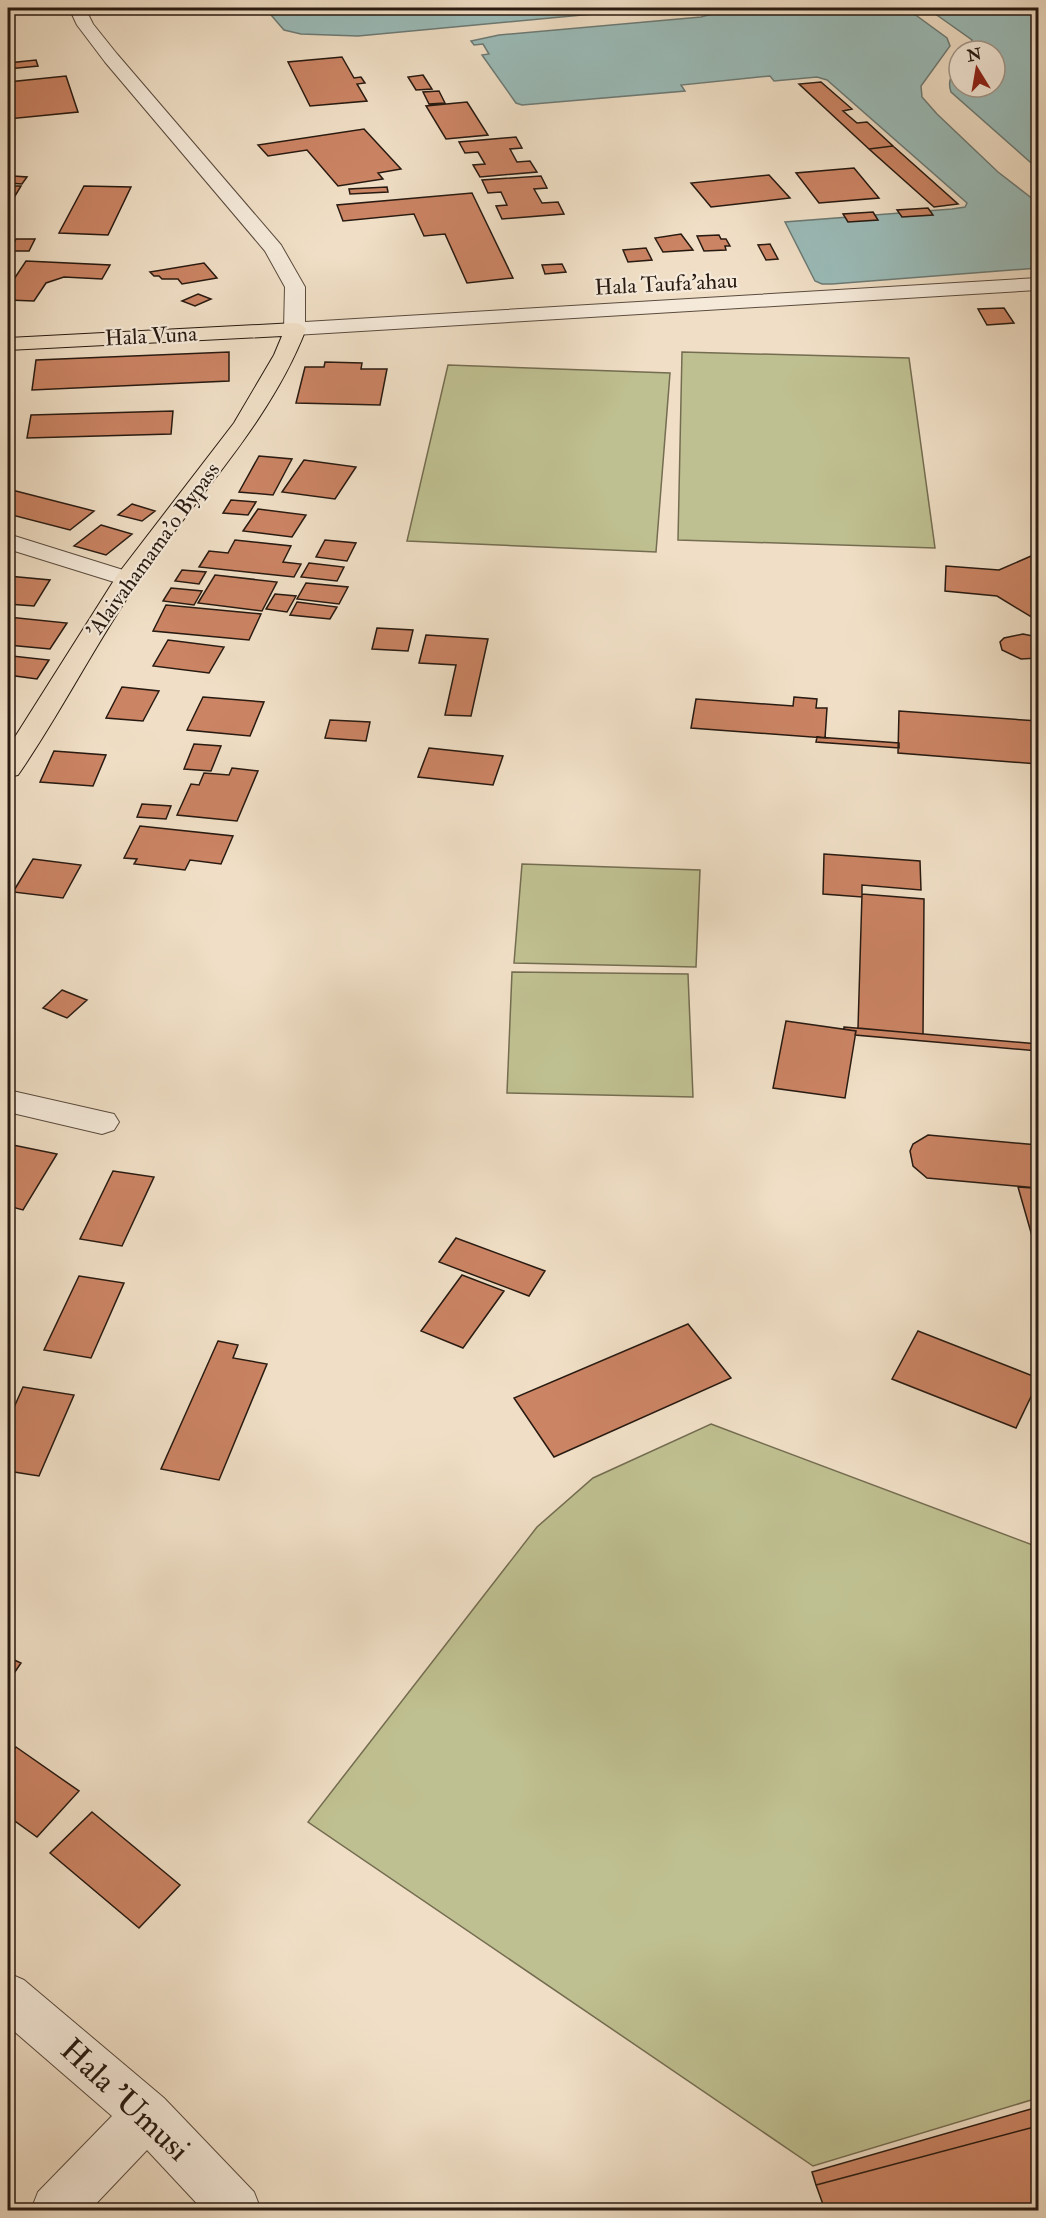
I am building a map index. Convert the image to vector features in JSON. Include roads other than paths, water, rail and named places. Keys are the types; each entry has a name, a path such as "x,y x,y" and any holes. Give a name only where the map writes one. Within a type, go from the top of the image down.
{"main road":[{"name":"Hala Vuna","path":"8,344 296,329"},
{"name":"'Alaivahamama'o Bypass","path":"8,769 127,579 244,425 285,355 296,329"}],"street":[{"path":"77,8 85,25 111,58 274,249 295,287 296,329"},
{"name":"Hala Taufa'ahau","path":"296,329 1038,284"},
{"path":"8,541 127,579"},
{"path":"8,1101 102,1122"},
{"name":"Hala 'Umusi","path":"8,1996 147,2115 236,2211"},
{"path":"56,2211 147,2115"}],"water":[{"path":"265,8 657,8 358,36 301,34 284,30"},
{"path":"717,8 906,8 947,38 947,50 921,86 922,97 998,172 1038,203 1038,268 832,284 815,281 785,222 952,209 965,207 967,203 827,80 817,77 774,81 770,76 681,85 685,91 522,105 516,103 482,55 489,54 483,44 474,45 471,41 499,35 701,17 712,14"},
{"path":"927,8 1038,8 1038,169 959,99 1007,99 1007,39 971,39"}]}
